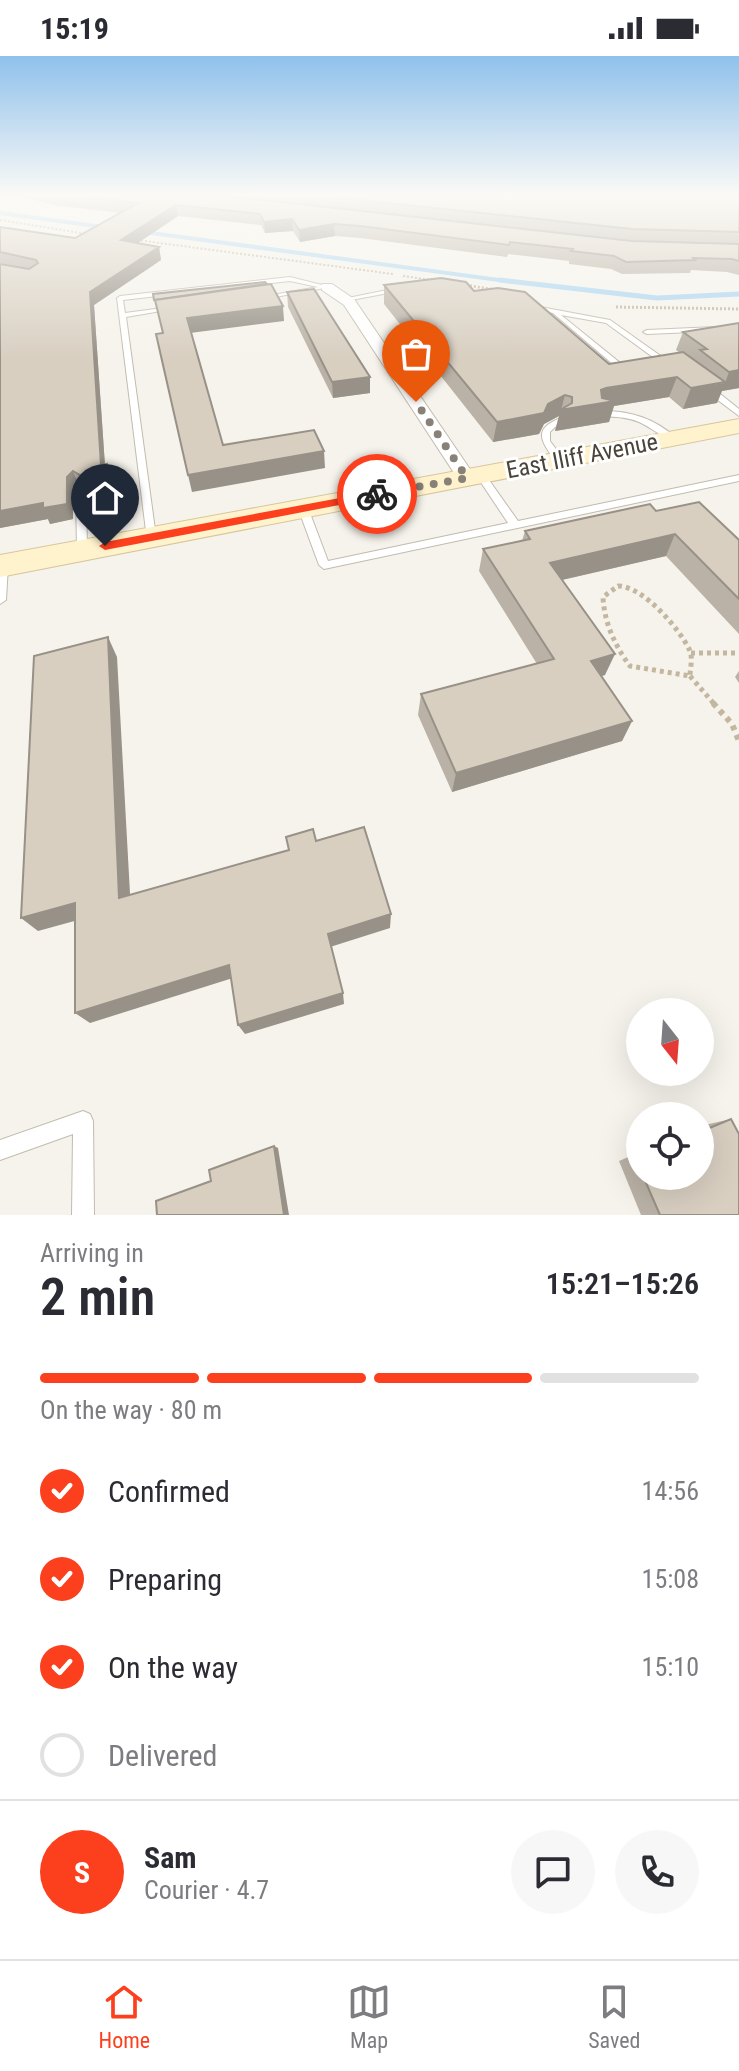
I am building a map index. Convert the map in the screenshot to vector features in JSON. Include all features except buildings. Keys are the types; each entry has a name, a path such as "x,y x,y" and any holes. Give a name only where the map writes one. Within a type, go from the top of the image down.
{"street":[{"path":"327,287 346,299 474,476"},
{"name":"East Iliff Avenue","path":"2,565 739,426"}],"lane":[{"path":"151,537 120,298 290,279 327,287"},
{"path":"255,298 327,287"},
{"path":"346,299 409,289"},
{"path":"521,305 608,321 663,364"},
{"path":"122,315 181,307"},
{"path":"553,312 622,371 636,369"},
{"path":"647,332 739,328"},
{"path":"650,366 677,365"},
{"path":"700,383 739,413"},
{"path":"601,414 624,414 641,419 672,438"},
{"path":"559,460 546,441 546,432 561,421"},
{"path":"474,476 515,525"},
{"path":"303,508 324,565 739,478"},
{"path":"81,492 82,550"},
{"path":"0,600 2,565"},
{"path":"0,1150 83,1121 83,1215"}],"path":[{"path":"205,250 438,281"},
{"path":"453,283 497,290"},
{"path":"610,306 739,309"},
{"path":"690,676 691,653 658,608 631,588 619,586 603,597 608,620 630,666 690,676 732,724 739,741"},
{"path":"691,653 739,653"}],"waterway":[{"path":"278,250 514,282"},
{"path":"500,280 657,298 739,294"}],"way so far":[{"path":"377,494 467,478 416,402"}],"route":[{"path":"105,546 377,494"}]}
